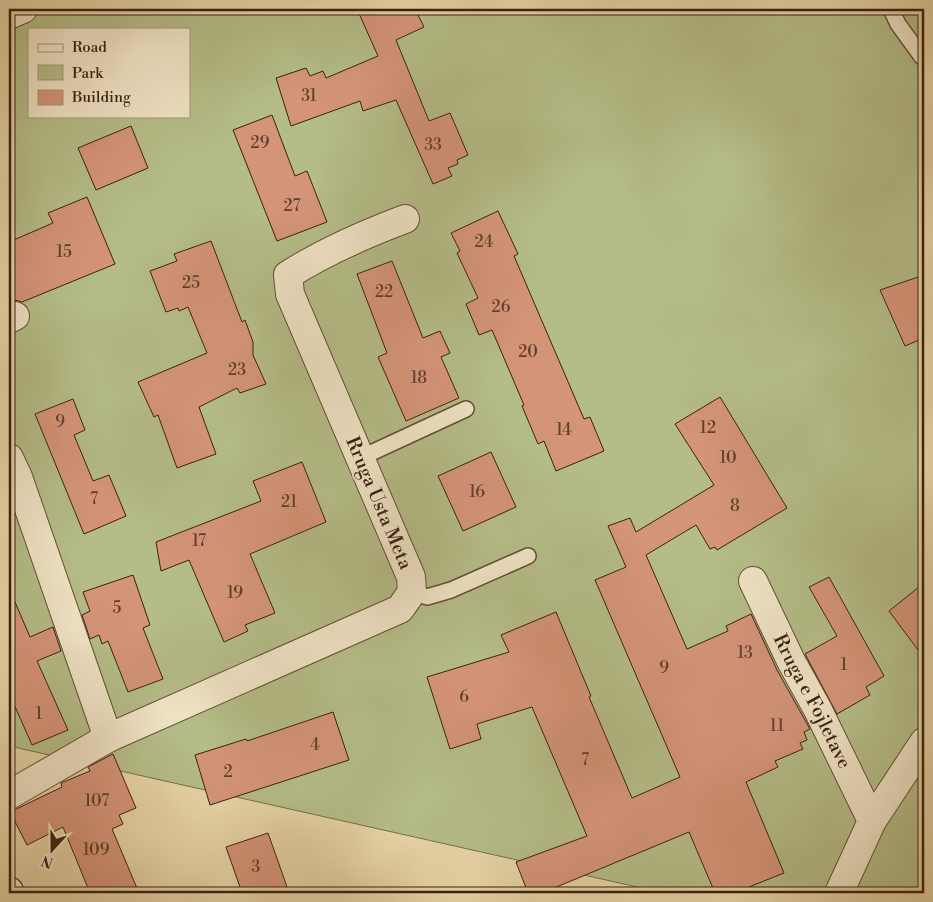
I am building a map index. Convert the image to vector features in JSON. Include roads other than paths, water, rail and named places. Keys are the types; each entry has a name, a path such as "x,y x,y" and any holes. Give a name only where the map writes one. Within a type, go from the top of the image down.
{"street":[{"path":"9,14 23,9"},
{"name":"Rruga Usta Meta","path":"9,795 108,738 400,609 412,592 411,578 290,294 288,275 302,266 376,230 405,219"},
{"path":"9,458 18,477 108,738"},
{"name":"Rruga e Fojletave","path":"753,581 791,662 818,710 872,821"},
{"path":"839,893 872,821 924,742"}],"lane":[{"path":"892,9 898,24 924,58"},
{"path":"360,458 466,409"},
{"path":"412,592 427,596 451,590 528,556"}]}
